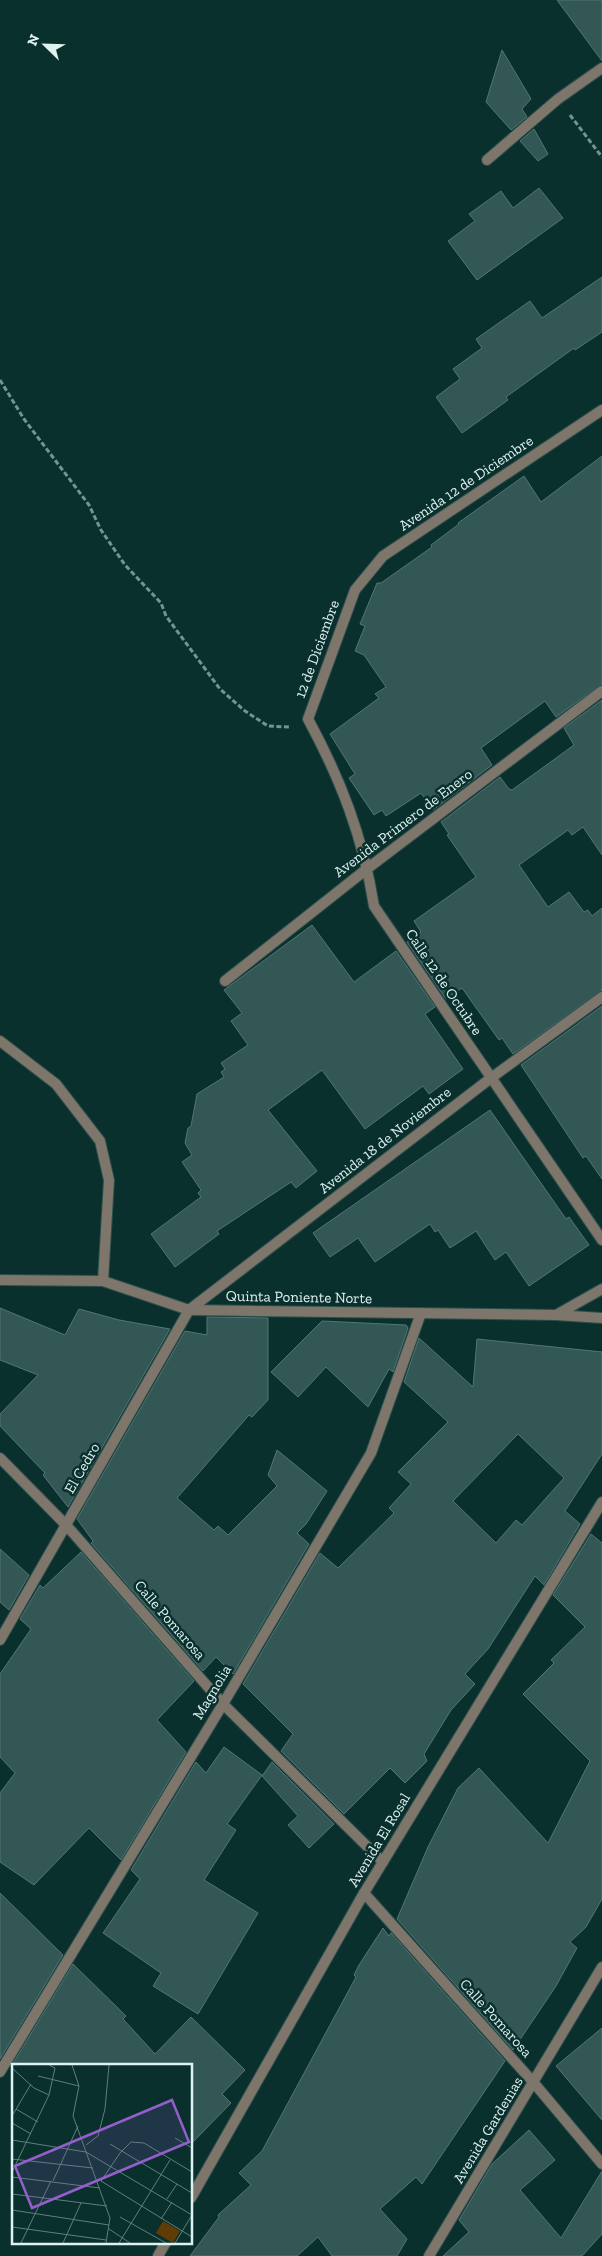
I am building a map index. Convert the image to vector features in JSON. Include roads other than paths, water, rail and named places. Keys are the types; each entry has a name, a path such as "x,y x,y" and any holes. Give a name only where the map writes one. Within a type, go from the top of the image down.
{"street":[{"path":"487,160 558,99 602,68"},
{"name":"Avenida 12 de Diciembre","path":"355,590 383,556 602,410"},
{"name":"12 de Diciembre","path":"308,719 355,590"},
{"name":"Avenida Primero de Enero","path":"225,981 368,868 602,691"},
{"name":"Calle 12 de Octubre","path":"308,719 330,760 361,841 368,868 374,906 602,1240"},
{"name":"Avenida 18 de Noviembre","path":"189,1310 490,1078 602,997"},
{"path":"0,1041 56,1084 100,1141 109,1180 103,1281"},
{"name":"Quinta Poniente Norte","path":"0,1280 103,1281 189,1310 556,1315 602,1318"},
{"path":"556,1315 602,1289"},
{"name":"El Cedro","path":"0,1640 189,1310"},
{"name":"Magnolia","path":"0,2072 223,1704 370,1453 421,1313"},
{"name":"Calle Pomarosa","path":"0,1458 67,1526 223,1704 383,1862"},
{"name":"Avenida El Rosal","path":"192,2196 364,1893 602,1502"},
{"name":"Calle Pomarosa","path":"364,1893 534,2083 602,2164"},
{"name":"Avenida Gardenias","path":"429,2256 602,1968"},
{"path":"158,2256 165,2244"}]}
